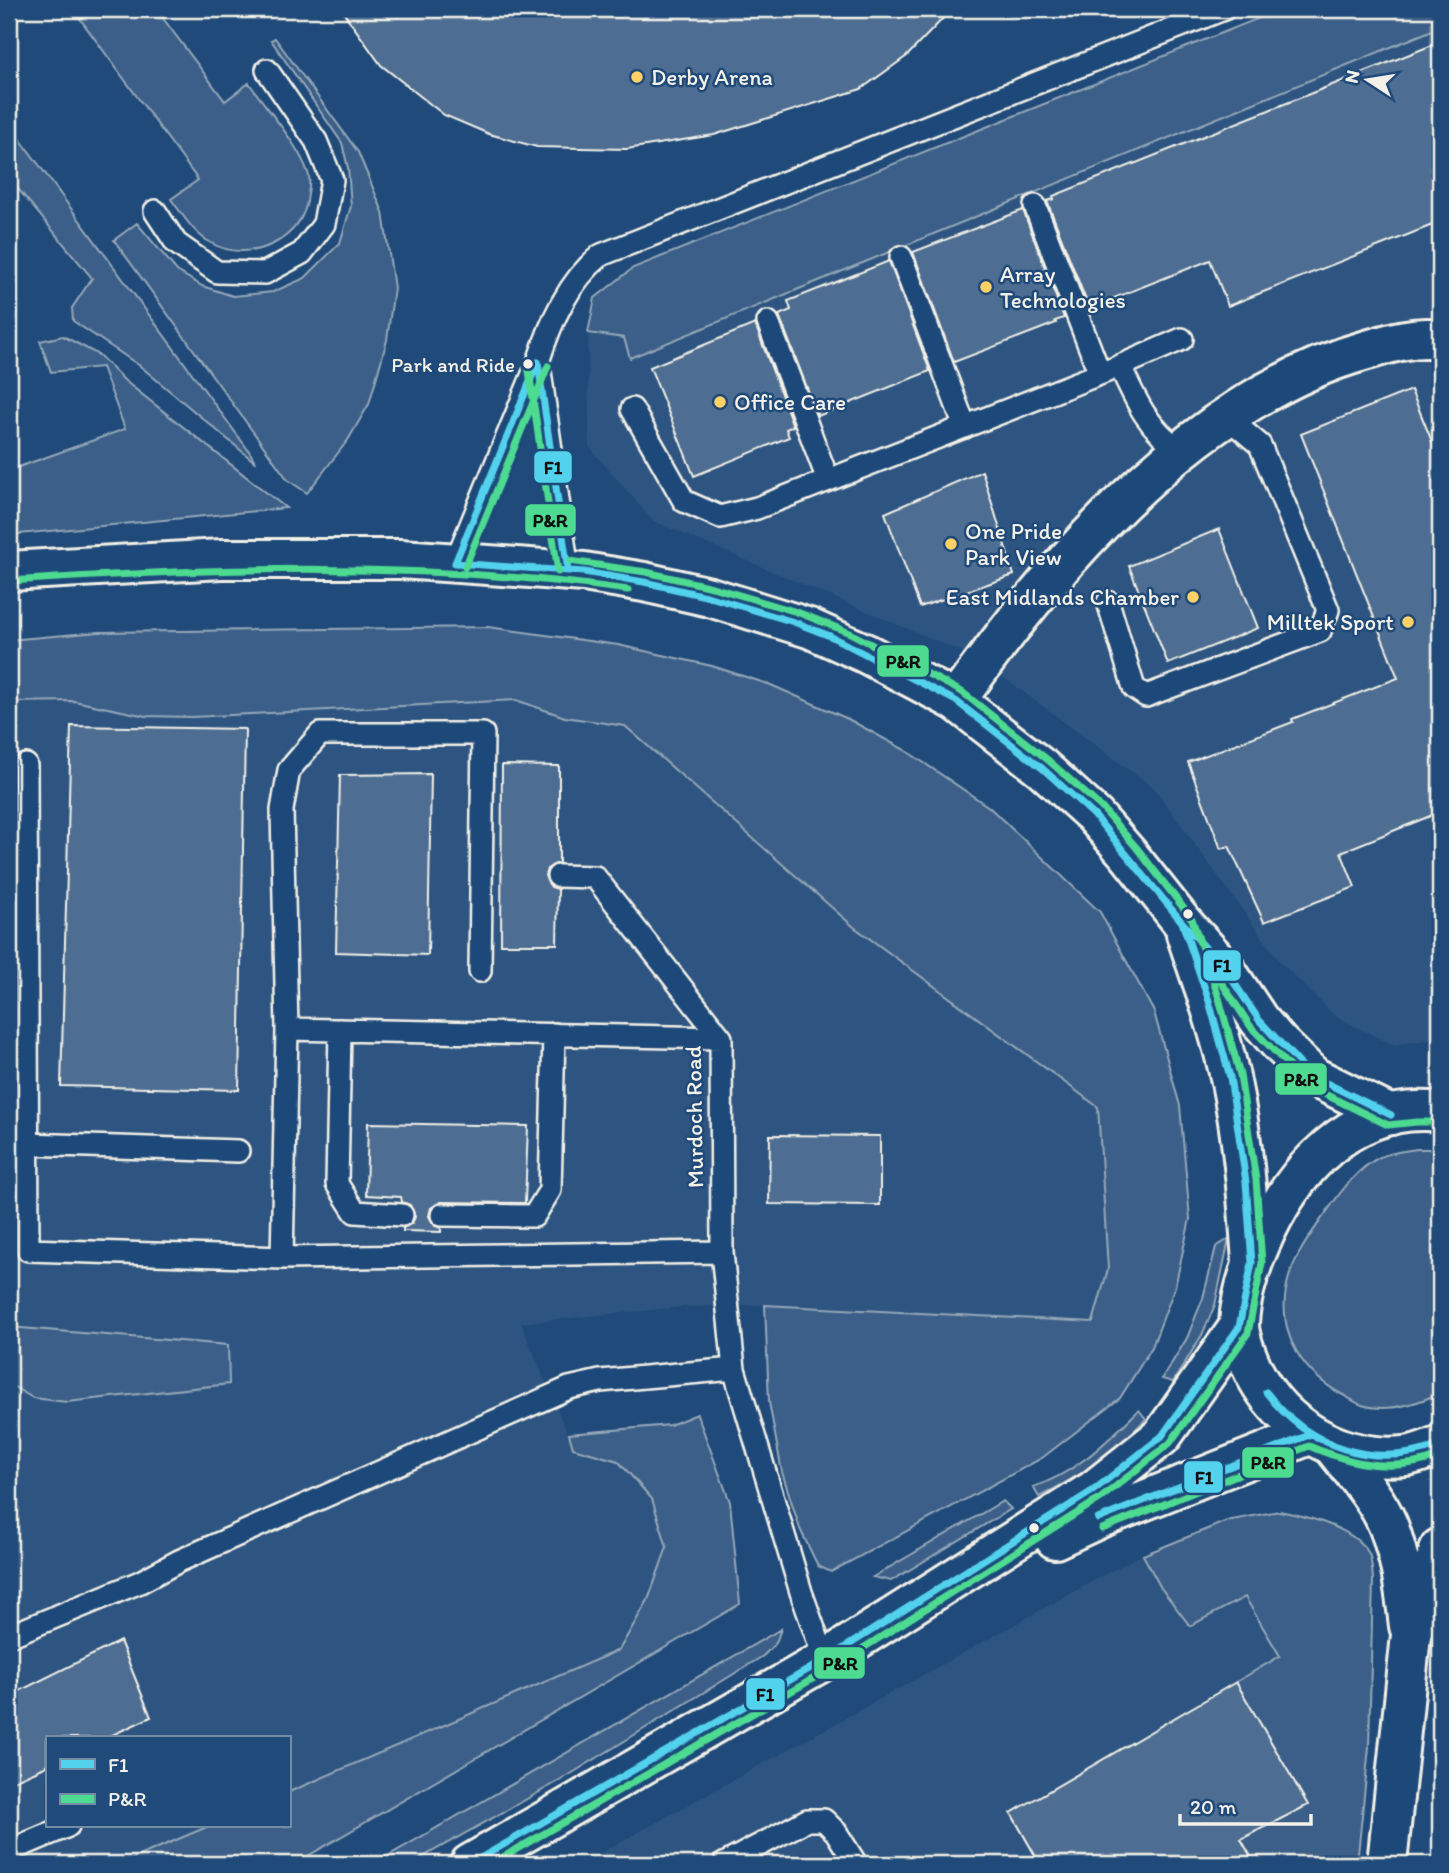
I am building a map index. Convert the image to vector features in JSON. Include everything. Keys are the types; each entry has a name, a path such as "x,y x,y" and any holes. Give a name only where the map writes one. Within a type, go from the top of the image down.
{"street":[{"path":"956,701 995,646 1053,577 1119,507 1181,451 1270,390 1342,357 1397,342 1432,337 1440,339"},
{"path":"9,570 222,559 400,559 568,571 644,582 794,622 846,643 956,701 1042,768 1094,815 1128,854 1181,922 1225,968 1259,1020 1299,1063 1314,1076 1391,1115"},
{"path":"1181,922 1209,1001 1230,1077 1246,1182 1252,1263"},
{"path":"1387,1864 1410,1636 1402,1571 1388,1524 1373,1498 1321,1440 1273,1402 1246,1354 1239,1327 1252,1263 1266,1230 1284,1196 1324,1149 1361,1125 1391,1115 1439,1111"},
{"path":"470,1864 825,1660 1094,1490 1162,1436 1239,1327"},
{"path":"895,1615 1100,1518 1321,1440 1375,1456 1406,1456 1440,1446"},
{"path":"1410,1636 1440,1548"}],"lane":[{"path":"455,563 538,362 548,328 584,269 601,254 1224,9"},
{"path":"155,211 176,243 217,272 265,273 302,253 324,224 332,180 316,141 267,70"},
{"path":"1035,206 1100,374"},
{"path":"901,257 965,427"},
{"path":"768,322 828,480"},
{"path":"632,409 684,501 720,517 757,509 1182,339"},
{"path":"538,362 568,571"},
{"path":"1120,366 1141,410 1163,438 1181,451"},
{"path":"1108,602 1134,688 1146,696 1320,631 1328,610 1260,444 1228,418"},
{"path":"282,1258 287,1029 282,810 289,769 320,734 483,734 483,776 491,876 480,971"},
{"path":"26,765 28,1250 282,1258 722,1252"},
{"name":"Murdoch Road","path":"558,876 596,877 721,1038 722,1252 734,1369 801,1592 825,1660"},
{"path":"287,1029 721,1038"},
{"path":"340,1030 337,1184 355,1212 402,1215"},
{"path":"442,1215 534,1216 550,1190 554,1034"},
{"path":"27,1144 238,1151"},
{"path":"9,1636 140,1582 179,1561 569,1388 600,1381 734,1369"},
{"path":"724,1864 807,1821 824,1820 836,1832 856,1864"},
{"path":"9,1851 63,1828"}],"shaded area":[{"path":"73,9 156,9 225,101 249,83 290,139 309,175 305,210 286,236 273,244 242,251 211,243 194,229 171,199 198,180"},
{"path":"1282,9 1440,9 1440,27 630,358 624,338 588,333 595,298 633,268"},
{"path":"1440,9 1440,1038 1393,1045 1335,1016 1281,963 1154,788 977,658 653,521 589,447 588,333 595,298"},
{"path":"275,38 358,152 383,212 394,288 387,340 369,404 348,440 307,493 288,480 114,240 137,223 177,271 202,286 233,296 273,292 305,278 340,243 351,206 348,168 342,143 271,40"},
{"path":"9,124 256,463 140,366 73,321 72,308 92,278 9,178"},
{"path":"63,336 99,355 125,381 286,508 9,535 9,461 13,469 125,429 102,367 51,372 40,341"},
{"path":"488,627 618,645 712,666 771,685 848,719 905,750 989,807 1100,912 1154,1012 1180,1106 1190,1219 1175,1287 1152,1347 1120,1398 1042,1458 831,1572 818,1566 800,1529 782,1472 769,1402 765,1305 1093,1322 1108,1269 1098,1107 854,927 625,726 565,717 516,700 192,717 146,716 74,701 9,702 9,640 99,632"},
{"path":"516,700 565,717 624,726 854,927 1098,1107 1108,1269 1093,1322 765,1305 681,1307 521,1323 573,1447 618,1461 652,1499 667,1548 648,1600 619,1650 290,1792 290,1736 46,1736 46,1828 204,1828 120,1864 9,1864 9,702 74,701 146,716 192,717"},
{"path":"1417,1149 1440,1149 1440,1393 1402,1406 1372,1407 1357,1403 1329,1386 1306,1365 1290,1338 1286,1323 1286,1290 1301,1250 1349,1182 1363,1168 1380,1157"},
{"path":"1229,1239 1215,1305 1202,1335 1173,1382 1162,1379 1187,1338 1203,1298 1216,1247"},
{"path":"9,1327 228,1345 229,1384 67,1402 33,1398 9,1384"},
{"path":"1139,1410 1146,1419 1114,1450 1086,1471 1039,1497 1033,1487 1077,1465"},
{"path":"697,1414 730,1502 740,1604 294,1864 120,1864 204,1828 290,1828 290,1792 619,1650 648,1600 667,1547 652,1499 618,1461 573,1448 569,1434 670,1425"},
{"path":"1003,1501 1011,1509 891,1581 873,1577"},
{"path":"1279,1511 1340,1529 1361,1543 1370,1558 1373,1579 1369,1747 1357,1864 1245,1864 1252,1861 1241,1839 1307,1805 1236,1682 1280,1656 1245,1597 1190,1626 1161,1588 1143,1555 1227,1521"},
{"path":"1185,1536 1263,1553 1345,1864 581,1864 1135,1558"},
{"path":"781,1629 776,1643 763,1656 561,1780 410,1864 374,1864"}],"building":[{"name":"Derby Arena","path":"341,9 952,9 907,56 861,89 714,135 627,149 537,147 489,134 444,115 381,65"},
{"path":"1440,42 1440,222 1228,306 1210,260 1089,308 1047,201 1054,199 1053,196"},
{"name":"Array Technologies","path":"1023,210 1064,318 954,362 913,252"},
{"path":"889,261 930,371 818,416 779,315 791,310 788,301"},
{"name":"Office Care","path":"755,324 793,426 786,429 789,437 694,476 650,367"},
{"path":"1411,390 1440,461 1440,812 1341,852 1355,887 1264,922 1229,846 1221,849 1188,762 1398,678 1301,434"},
{"name":"One Pride Park View","path":"982,471 1014,575 920,607 885,513"},
{"name":"East Midlands Chamber","path":"1219,529 1258,628 1168,664 1129,566"},
{"path":"71,726 245,729 239,1090 61,1086"},
{"path":"502,765 559,766 559,863 547,869 545,876 551,887 558,889 557,944 501,944"},
{"path":"431,774 428,955 336,952 340,775"},
{"path":"368,1123 528,1126 525,1203 441,1202 431,1208 429,1216 435,1226 441,1228 441,1232 403,1231 415,1217 410,1205 402,1202 401,1197 366,1195"},
{"path":"770,1135 880,1136 880,1205 769,1204"},
{"path":"120,1641 151,1717 110,1736 46,1736 46,1766 9,1783 9,1696"},
{"path":"1236,1682 1308,1805 1241,1839 1255,1864 1040,1864 1011,1813"}],"transit line":[{"name":"F1","path":"455,563 538,362"},
{"name":"F1","path":"538,363 568,571"},
{"name":"P&R","path":"528,364 558,572"},
{"name":"P&R","path":"465,567 548,366"},
{"name":"P&R","path":"491,1864 830,1669 1101,1498 1170,1443 1248,1333 1262,1263 1256,1180 1240,1075 1219,998 1192,919 1101,807 1048,760 962,692 850,633 797,612 712,587 646,572 570,561"},
{"name":"F1","path":"455,563 584,572 710,597 794,622 830,636 956,701 1042,768 1094,815 1182,922 1225,969 1259,1020 1299,1063 1314,1077 1391,1115"},
{"name":"P&R","path":"10,581 165,572 320,569 474,574 628,590"},
{"name":"F1","path":"470,1864 825,1660 1094,1490 1162,1436 1239,1327 1252,1263 1246,1182 1230,1077 1209,1001 1182,922"},
{"name":"P&R","path":"1205,963 1217,976 1251,1027 1308,1086 1388,1125 1440,1122"},
{"name":"F1","path":"1266,1392 1302,1427 1322,1440 1344,1449 1391,1455 1440,1445"},
{"name":"F1","path":"1098,1519 1309,1435"},
{"name":"P&R","path":"1102,1529 1309,1446 1342,1458 1374,1464 1406,1464 1440,1456"}],"place":[{"name":"Derby Arena","path":"637,77"},
{"name":"Array Technologies","path":"986,287"},
{"name":"Park and Ride","path":"528,364"},
{"name":"Office Care","path":"720,402"},
{"name":"One Pride Park View","path":"951,544"},
{"name":"East Midlands Chamber","path":"1193,597"},
{"name":"Milltek Sport","path":"1408,622"}]}
